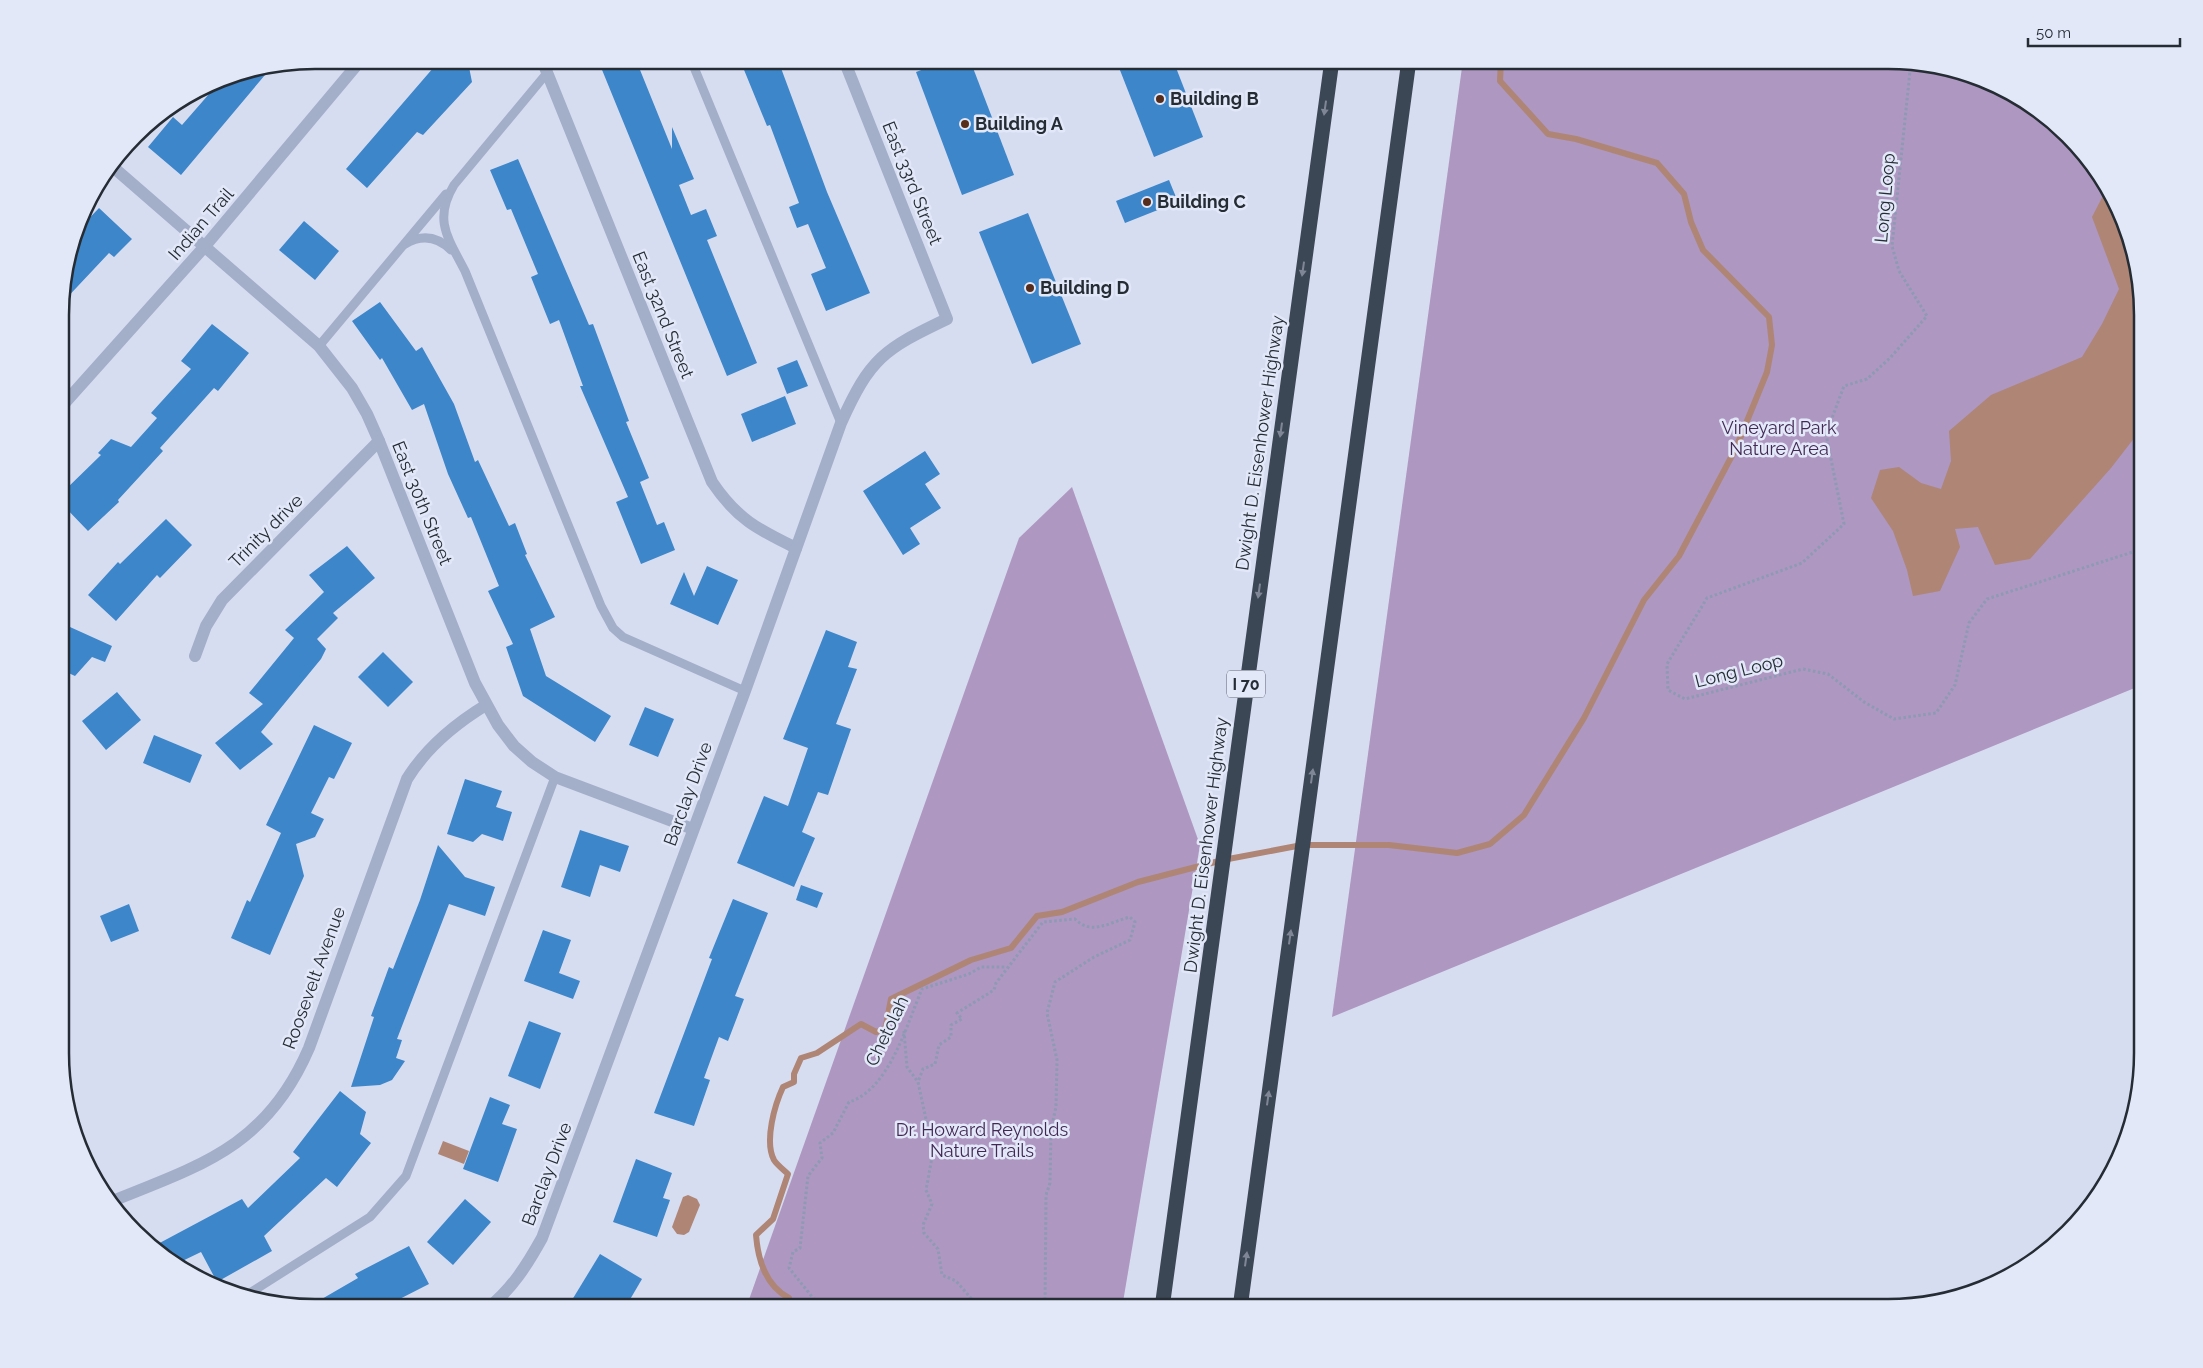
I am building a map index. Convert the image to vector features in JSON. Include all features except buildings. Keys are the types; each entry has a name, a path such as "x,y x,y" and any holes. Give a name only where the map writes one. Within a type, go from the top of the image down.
{"highway":[{"name":"Dwight D. Eisenhower Highway","path":"1163,1299 1331,69"},
{"path":"1241,1299 1408,69"}],"street":[{"name":"Indian Trail","path":"69,398 206,245 354,69"},
{"name":"East 32nd Street","path":"545,69 712,482 725,502 741,518 796,548"},
{"name":"East 33rd Street","path":"848,69 947,319"},
{"name":"East 30th Street","path":"117,169 206,245 319,346 352,388 367,414 379,441 486,705 514,746 532,762 555,777 693,830"},
{"name":"Barclay Drive","path":"499,1299 524,1269 542,1238 841,423 856,389 878,359 911,336 947,319"},
{"name":"Trinity drive","path":"195,656 206,626 222,600 379,441"},
{"name":"Roosevelt Avenue","path":"117,1199 216,1157 248,1134 277,1105 300,1069 309,1048 406,779 428,750 463,719 486,705"}],"lane":[{"path":"695,69 841,423"},
{"path":"319,346 547,73"},
{"path":"454,184 445,199 443,223 446,234 465,271 601,606 612,628 623,637 641,646 744,691"},
{"path":"402,246 421,237 434,238 451,249 465,271"},
{"path":"252,1291 370,1217 406,1176 555,777"}],"path":[{"name":"Long Loop","path":"1910,70 1892,246 1899,271 1927,316 1890,358 1867,379 1844,386 1826,434 1844,524 1802,563 1707,598 1666,664 1668,690 1685,699 1802,669 1828,674 1864,702 1894,719 1936,713 1955,685 1969,623 1987,599 2134,552"},
{"path":"918,1082 923,1069 935,1064 939,1045 951,1037 951,1026 962,1019 957,1013 994,990 996,983 1007,967 1018,957 1030,936 1043,922 1075,919 1082,926 1092,929 1130,917 1135,922 1130,940 1094,957 1055,982 1047,1013 1057,1060 1056,1107 1051,1129 1050,1183 1046,1203 1045,1299"},
{"name":"Chetolah","path":"814,1299 789,1268 793,1252 800,1248 808,1176 822,1158 820,1143 833,1133 849,1102 863,1098 886,1070 922,989 969,974 981,967 1007,967"},
{"path":"904,1030 907,1067 918,1082 932,1152 926,1190 932,1204 923,1225 924,1233 938,1249 942,1275 956,1281 972,1299"}],"green space":[{"name":"Vineyard Park Nature Area","path":"1462,69 1904,69 1936,73 1982,87 2025,110 2038,120 2062,141 2093,178 2116,221 2130,267 2134,299 2134,688 1332,1017"},
{"name":"Dr. Howard Reynolds Nature Trails","path":"1072,487 1200,845 1124,1299 749,1299 1019,538"}],"shaded area":[{"path":"2103,196 2116,221 2130,267 2134,299 2134,438 2111,468 2030,559 1995,565 1978,527 1955,529 1960,547 1940,591 1913,596 1907,570 1893,531 1871,498 1880,470 1899,467 1921,483 1941,489 1951,461 1949,431 1991,395 2082,357 2102,324 2119,289 2092,217"},
{"path":"443,1141 469,1151 464,1164 438,1154"},
{"path":"688,1195 697,1199 700,1205 689,1232 684,1235 677,1234 672,1227 683,1197"}],"waterway":[{"path":"789,1299 774,1287 769,1279 761,1263 756,1235 773,1219 788,1174 774,1160 771,1152 770,1133 780,1094 783,1087 794,1082 794,1074 801,1058 817,1053 861,1024 876,1032 885,1030 891,999 971,960 1011,948 1037,916 1062,912 1138,882 1223,860 1302,845 1389,845 1457,853 1490,844 1524,815 1584,718 1644,600 1679,556 1736,448 1767,372 1772,345 1769,317 1703,250 1691,222 1684,194 1657,163 1576,139 1548,134 1500,81 1501,69"}],"place":[{"name":"Building B","path":"1160,99"},
{"name":"Building A","path":"965,124"},
{"name":"Building C","path":"1147,202"},
{"name":"Building D","path":"1030,288"}]}
